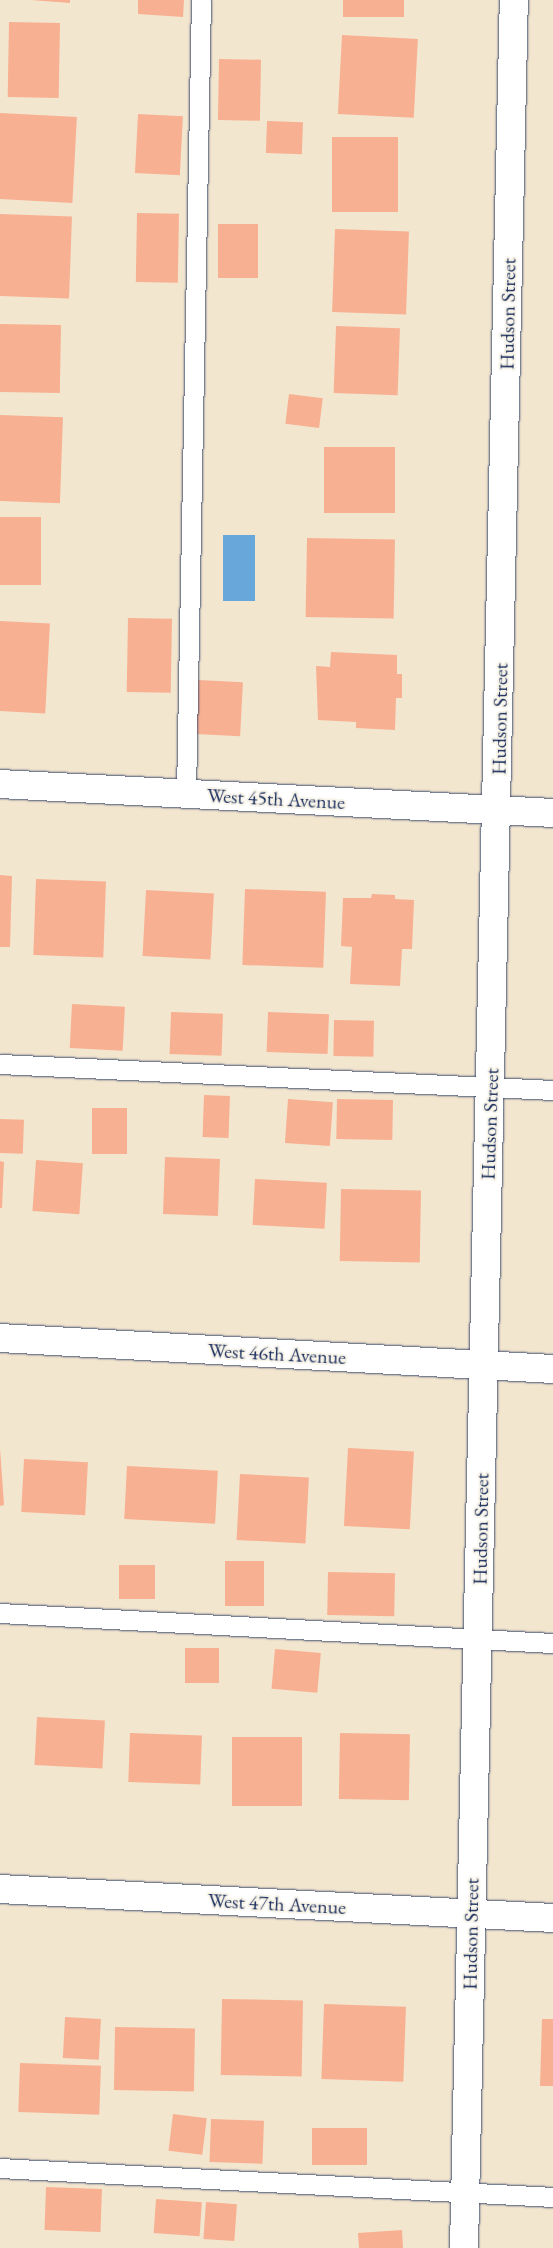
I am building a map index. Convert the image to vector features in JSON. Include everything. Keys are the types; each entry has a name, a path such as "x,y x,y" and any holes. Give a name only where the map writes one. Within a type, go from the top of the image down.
{"street":[{"name":"Hudson Street","path":"464,2248 499,810 514,0"},
{"name":"West 45th Avenue","path":"0,784 553,813"},
{"name":"West 46th Avenue","path":"0,1338 553,1369"},
{"name":"West 47th Avenue","path":"0,1889 553,1918"}],"lane":[{"path":"186,794 201,0"},
{"path":"0,1064 553,1090"},
{"path":"0,1613 553,1643"},
{"path":"0,2168 553,2197"}],"water":[{"path":"223,535 255,535 255,601 223,601"}],"building":[{"path":"31,0 70,0 70,3"},
{"path":"138,0 184,0 183,17 138,14"},
{"path":"343,0 404,0 404,17 343,17"},
{"path":"9,22 60,23 59,98 8,97"},
{"path":"342,35 418,39 414,118 338,114"},
{"path":"219,59 261,60 260,121 218,120"},
{"path":"0,113 77,117 72,203 0,199"},
{"path":"138,114 183,116 180,175 135,173"},
{"path":"267,121 303,122 302,154 266,153"},
{"path":"332,137 398,137 398,212 332,212"},
{"path":"137,213 179,214 178,283 136,282"},
{"path":"0,214 72,217 69,298 0,296"},
{"path":"218,224 258,224 258,278 218,278"},
{"path":"335,229 409,232 406,315 332,312"},
{"path":"0,324 61,325 60,393 0,392"},
{"path":"336,326 400,328 398,395 334,393"},
{"path":"289,394 323,398 319,428 285,424"},
{"path":"0,415 63,417 60,503 0,501"},
{"path":"324,447 395,447 395,513 324,513"},
{"path":"0,517 41,517 41,585 0,585"},
{"path":"307,538 395,540 394,619 306,617"},
{"path":"128,618 172,619 171,693 127,692"},
{"path":"0,621 50,624 45,713 0,711"},
{"path":"331,652 397,655 397,674 402,674 402,698 396,698 395,730 356,728 356,722 318,720 316,666 330,667"},
{"path":"198,680 243,682 240,736 195,734"},
{"path":"0,875 12,876 10,947 0,947"},
{"path":"36,879 106,881 103,957 33,955"},
{"path":"245,889 326,892 323,968 242,965"},
{"path":"146,890 214,894 210,959 143,956"},
{"path":"372,894 395,895 395,899 414,900 412,949 402,949 400,986 350,984 352,947 341,946 343,898 371,898"},
{"path":"72,1004 125,1007 123,1051 70,1048"},
{"path":"171,1012 223,1014 222,1056 170,1054"},
{"path":"268,1012 329,1014 328,1054 267,1052"},
{"path":"334,1020 374,1021 373,1057 333,1056"},
{"path":"204,1095 230,1096 229,1138 203,1137"},
{"path":"288,1099 333,1102 330,1146 285,1143"},
{"path":"337,1099 393,1100 392,1140 336,1139"},
{"path":"92,1108 127,1108 127,1154 92,1154"},
{"path":"0,1119 24,1120 23,1154 0,1153"},
{"path":"165,1157 220,1159 218,1216 163,1214"},
{"path":"36,1160 83,1163 79,1214 32,1211"},
{"path":"0,1161 4,1162 2,1208 0,1208"},
{"path":"255,1179 327,1183 324,1229 253,1225"},
{"path":"341,1189 421,1190 420,1262 340,1261"},
{"path":"0,1448 4,1505 0,1506"},
{"path":"348,1448 414,1451 410,1529 344,1526"},
{"path":"24,1459 88,1462 85,1515 21,1512"},
{"path":"127,1466 218,1471 215,1524 124,1519"},
{"path":"240,1474 309,1478 305,1544 237,1540"},
{"path":"225,1561 264,1561 264,1606 225,1606"},
{"path":"119,1565 155,1565 155,1599 119,1599"},
{"path":"328,1572 395,1573 394,1616 327,1615"},
{"path":"185,1648 219,1648 219,1683 185,1683"},
{"path":"275,1649 321,1653 317,1693 272,1689"},
{"path":"37,1717 105,1721 102,1768 34,1765"},
{"path":"130,1733 202,1736 200,1784 128,1782"},
{"path":"340,1733 410,1734 409,1800 339,1799"},
{"path":"232,1737 302,1737 302,1806 232,1806"},
{"path":"222,1999 303,2000 302,2076 221,2075"},
{"path":"324,2004 406,2007 403,2082 321,2079"},
{"path":"65,2017 101,2019 99,2060 63,2058"},
{"path":"542,2019 553,2019 553,2086 540,2086"},
{"path":"115,2027 195,2028 194,2091 114,2090"},
{"path":"20,2063 101,2066 99,2115 18,2112"},
{"path":"173,2114 207,2118 202,2155 168,2151"},
{"path":"211,2119 264,2121 262,2164 209,2162"},
{"path":"312,2128 367,2128 367,2165 312,2165"},
{"path":"46,2187 102,2189 100,2232 44,2230"},
{"path":"156,2199 202,2202 200,2236 154,2233"},
{"path":"206,2202 237,2204 234,2241 203,2239"},
{"path":"402,2230 403,2248 359,2248 358,2233"}]}
